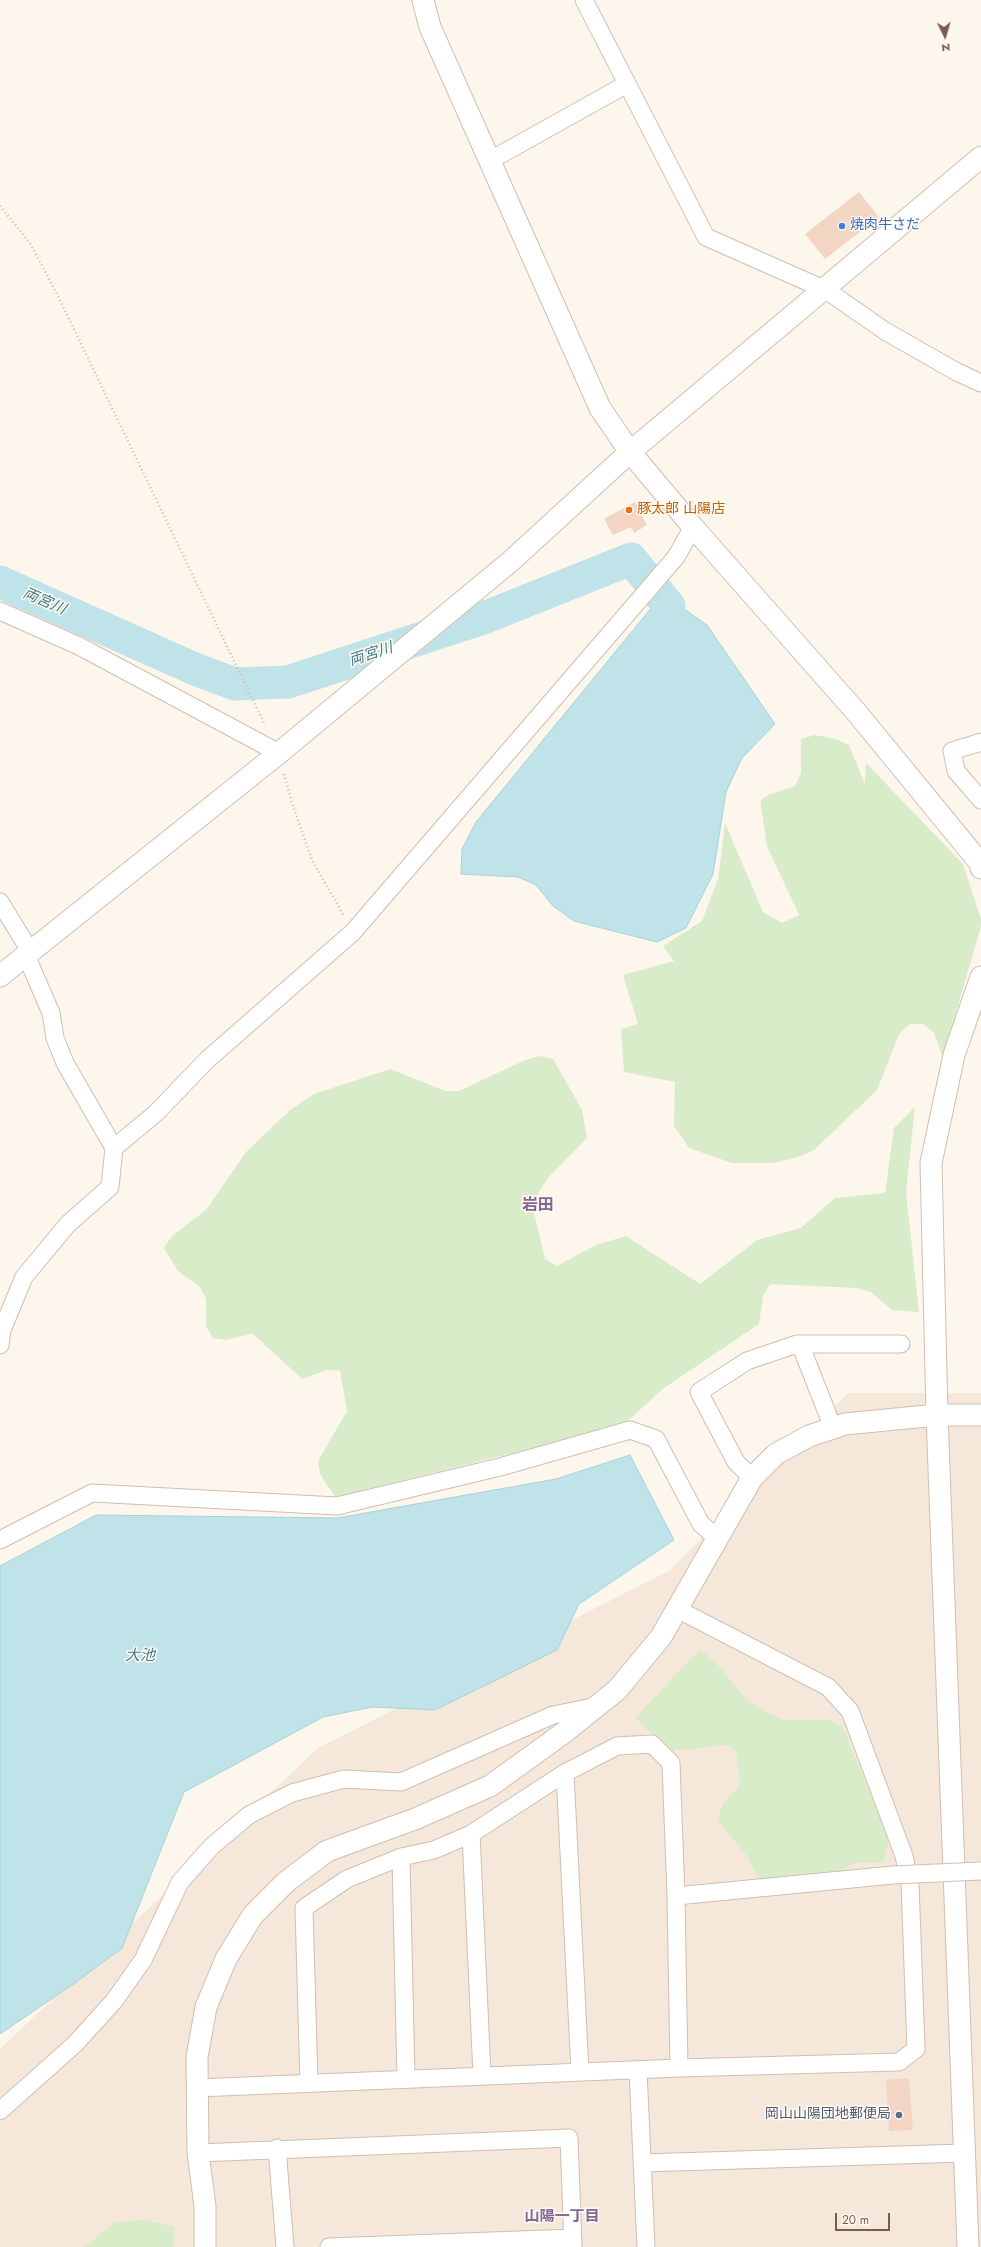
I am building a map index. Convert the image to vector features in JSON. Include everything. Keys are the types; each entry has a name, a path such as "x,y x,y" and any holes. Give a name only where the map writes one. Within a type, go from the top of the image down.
{"street":[{"path":"423,0 430,27 600,408 630,452 693,527 856,713 978,857"},
{"path":"584,0 706,237 826,290 885,331 957,372 981,383"},
{"path":"489,160 627,84"},
{"path":"0,976 279,753 511,562 630,452 826,290 981,157"},
{"path":"114,1148 156,1113 207,1060 353,932 676,557 693,527"},
{"path":"0,611 79,646 279,753"},
{"path":"981,742 952,751 956,771 981,800"},
{"path":"0,902 28,953 51,1013 56,1038 65,1063 114,1148 110,1187 68,1224 24,1277 1,1336"},
{"path":"968,2247 937,1415 931,1163 954,1056 981,977"},
{"path":"800,1344 833,1428"},
{"path":"752,1478 736,1462 699,1392 747,1361 800,1344 901,1344"},
{"path":"205,2247 205,2206 198,2153 197,2057 206,2007 226,1959 253,1915 286,1882 327,1851 415,1819 490,1786 562,1734 617,1690 661,1637 752,1478 776,1454 810,1436 845,1424 937,1415 981,1415"},
{"path":"0,1540 92,1493 337,1506 500,1467 630,1430 656,1438 701,1524 717,1538"},
{"path":"197,2088 679,2068 898,2062 916,2048 910,1884 904,1856 850,1711 828,1687 677,1609"},
{"path":"0,2111 75,2044 114,2001 144,1960 180,1882 212,1846 249,1816 292,1793 344,1779 401,1782 553,1715 598,1706"},
{"path":"310,2083 304,1908 347,1879 402,1857 434,1850 471,1834 565,1773 617,1746 652,1744 671,1763 676,1896 679,2068"},
{"path":"565,1773 580,2072"},
{"path":"471,1834 482,2076"},
{"path":"402,1857 406,2079"},
{"path":"676,1896 893,1875 981,1870"},
{"path":"638,2070 646,2247"},
{"path":"198,2153 277,2148 569,2138 573,2242 329,2247"},
{"path":"277,2148 285,2247"},
{"path":"642,2163 964,2153"}],"path":[{"path":"0,206 30,243 57,294 279,753 292,804 312,860 353,932"}],"shaded area":[{"path":"848,1393 981,1393 981,2247 0,2247 0,2049 318,1748 669,1571"}],"green space":[{"path":"815,735 836,739 849,745 865,784 866,763 963,864 981,919 981,926 943,1058 934,1033 923,1024 910,1024 899,1034 877,1090 814,1150 801,1156 773,1163 732,1163 689,1148 674,1126 675,1082 624,1072 621,1029 638,1024 623,975 674,961 663,946 702,921 718,879 725,823 763,912 782,923 799,915 767,846 761,800 768,795 795,786 801,773 801,739"},
{"path":"539,1056 553,1059 582,1110 587,1138 547,1179 532,1204 545,1259 557,1266 596,1245 626,1236 700,1284 757,1240 801,1228 835,1198 885,1193 894,1128 915,1107 906,1192 919,1312 892,1310 871,1292 857,1288 770,1284 763,1296 759,1324 664,1388 622,1426 335,1497 320,1474 318,1461 347,1411 340,1371 327,1370 302,1379 252,1333 227,1340 213,1338 206,1326 206,1299 200,1287 178,1271 164,1248 172,1236 206,1210 246,1152 290,1110 314,1094 390,1069 445,1091 459,1091 525,1060"},
{"path":"700,1649 722,1669 740,1693 764,1711 784,1720 829,1720 842,1726 889,1839 884,1862 853,1863 837,1874 759,1880 747,1856 720,1823 718,1817 723,1803 738,1787 740,1780 736,1752 729,1746 722,1745 687,1750 668,1750 635,1718"},
{"path":"145,2220 174,2227 174,2247 84,2247 115,2222"}],"water":[{"path":"677,604 707,625 775,724 742,758 726,792 713,874 686,928 657,942 574,921 553,906 536,885 518,877 461,874 462,849 476,822 652,607"},
{"name":"大池","path":"630,1455 674,1540 579,1604 557,1650 435,1710 372,1707 323,1717 184,1792 122,1948 72,1985 0,2034 0,1566 96,1515 337,1518 556,1479"}],"building":[{"name":"焼肉牛さだ","path":"859,192 879,217 825,259 805,234"},
{"name":"豚太郎 山陽店","path":"635,502 647,525 634,533 631,527 613,535 604,519"},
{"path":"909,2078 913,2130 889,2131 886,2080"}],"waterway":[{"name":"両宮川","path":"0,582 197,670 235,684 288,682 486,617 631,559 669,606 664,651"}],"place":[{"name":"焼肉牛さだ","path":"842,226"},
{"name":"豚太郎 山陽店","path":"629,510"},
{"name":"岡山山陽団地郵便局","path":"899,2115"}],"district":[{"name":"岩田","path":"538,1206"},
{"name":"山陽一丁目","path":"562,2217"}]}
